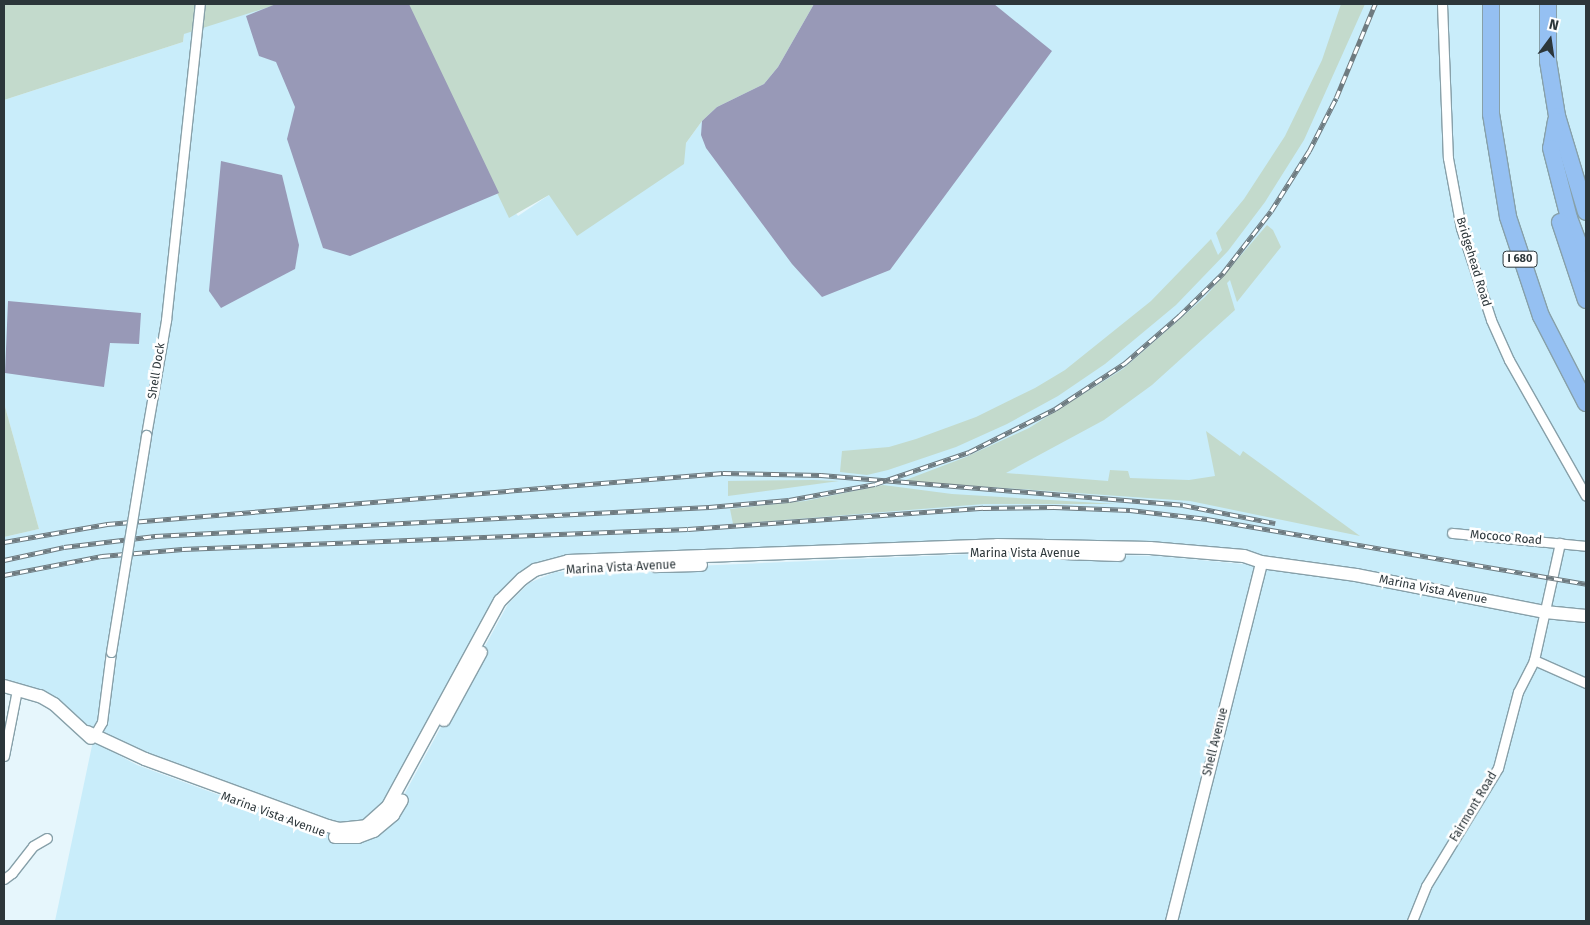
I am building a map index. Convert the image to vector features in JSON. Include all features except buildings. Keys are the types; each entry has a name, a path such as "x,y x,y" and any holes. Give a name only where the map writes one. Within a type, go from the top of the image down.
{"highway":[{"name":"I 680","path":"1491,4 1491,114 1506,208 1538,308 1586,403"},
{"path":"1548,4 1548,61 1557,116 1586,212"},
{"path":"1557,116 1551,148 1586,263"},
{"path":"1556,168 1556,205 1586,300"},
{"path":"1577,183 1586,198"}],"main road":[{"name":"Marina Vista Avenue","path":"8,689 40,696 54,704 91,733 145,759 339,829 354,828 373,822 388,806 500,601 522,579 552,564 997,544 1150,548 1244,556 1261,562 1356,575 1545,612 1586,624"},
{"name":"Marina Vista Avenue","path":"1545,612 1586,616"}],"street":[{"name":"Shell Dock","path":"91,733 102,722 111,652 166,320 200,4"},
{"name":"Bridgehead Road","path":"1442,4 1448,158 1461,228 1488,312 1509,360 1586,496"},
{"name":"Mococo Road","path":"1452,533 1586,546"},
{"name":"Mococo Road","path":"1534,660 1560,543"},
{"name":"Shell Avenue","path":"1171,921 1261,562"},
{"path":"1534,660 1586,683"},
{"name":"Fairmont Road","path":"1412,921 1426,886 1498,768 1518,692 1534,660"},
{"path":"4,756 8,689"},
{"path":"4,878 12,873 33,846 47,838"}],"shaded area":[{"path":"188,4 276,4 506,201 518,216 549,195 686,143 702,121 717,107 764,84 778,67 814,4 1586,4 1586,616 1548,612 1586,624 1586,921 55,921 93,741 137,765 331,836 393,815 508,604 529,583 555,572 997,553 1157,556 1243,564 1259,562 1096,545 568,561 511,588 389,806 347,829 113,744 54,704 4,686 4,537 39,529 4,403 4,100 183,42"},
{"path":"276,4 409,4 499,193 350,256 323,248 287,139 295,107 276,62 259,56 246,16"},
{"path":"814,4 994,4 1052,51 890,270 822,297 792,264 706,148 701,135 702,121 717,107 764,84 778,67"},
{"path":"221,161 282,175 299,245 295,269 221,308 209,291"},
{"path":"8,301 141,313 139,344 110,343 104,387 5,373"}],"green space":[{"path":"4,4 278,4 184,34 183,42 4,100"},
{"path":"407,4 814,4 778,67 764,84 717,107 702,121 686,143 684,164 577,236 549,195 509,218"},
{"path":"1341,4 1365,4 1304,140 1265,202 1228,251 1176,305 1105,364 1058,396 1007,424 956,447 888,470 867,475 840,472 842,451 889,447 916,439 976,417 1035,388 1065,370 1151,301 1211,239 1218,255 1222,250 1216,233 1244,199 1285,136 1322,60"},
{"path":"1267,225 1273,230 1281,247 1237,302 1230,280 1227,283 1235,310 1152,385 1104,420 1006,473 1108,481 1110,470 1128,471 1130,478 1189,480 1215,476 1206,431 1240,456 1243,451 1360,536 1190,501 903,481 966,457 1029,428 1123,369 1205,297"},
{"path":"4,403 39,529 4,537"},
{"path":"728,481 839,481 728,496"},
{"path":"883,485 952,494 1117,504 984,504 733,524 730,509 805,501"}],"railway":[{"path":"4,560 64,547 155,536 709,507 789,500 875,484 969,452 1055,409 1125,363 1179,316 1223,273 1271,211 1309,151 1336,98 1375,4"},
{"path":"4,542 107,524 723,473 821,475 1183,505 1275,523"},
{"path":"4,575 102,556 183,549 688,529 983,508 1054,507 1130,510 1207,519 1586,584"}]}
